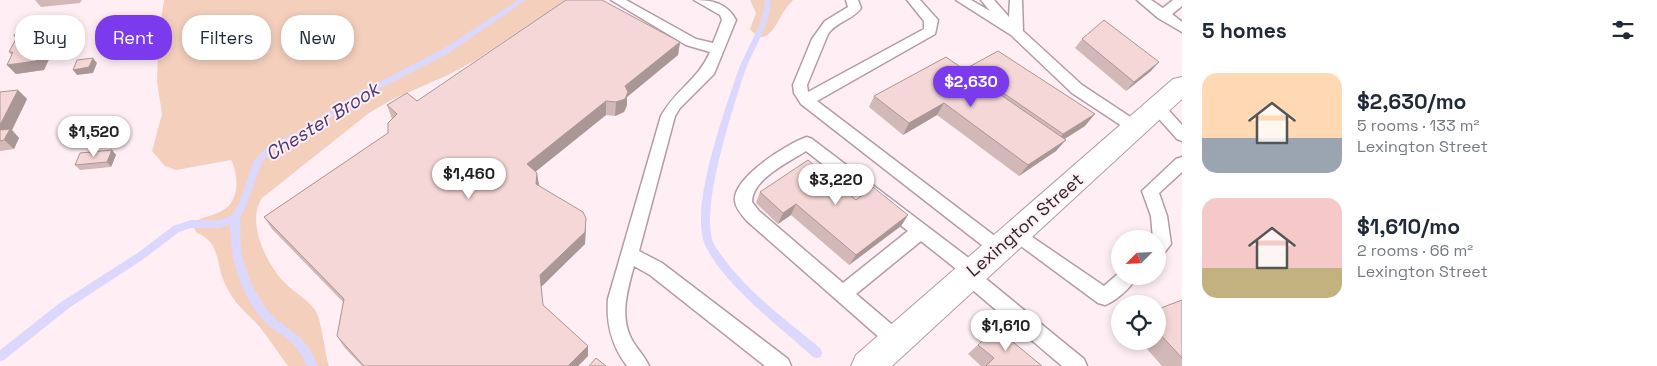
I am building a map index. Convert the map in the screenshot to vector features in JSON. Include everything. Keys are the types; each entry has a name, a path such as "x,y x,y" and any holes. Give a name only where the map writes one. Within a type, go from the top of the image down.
{"main road":[{"name":"Lexington Street","path":"868,366 1182,85"}],"lane":[{"path":"618,0 691,42 717,50"},
{"path":"638,366 620,341 615,322 617,294 668,116 675,104 706,76 730,20 725,12 700,0"},
{"path":"852,0 855,8 853,11 832,22 824,31 800,85 801,93 806,100 1007,241 1105,297 1118,285"},
{"path":"806,100 930,31 931,20 913,0"},
{"path":"962,0 1016,32"},
{"path":"975,0 1016,32"},
{"path":"987,0 1016,32 1077,89 1136,128"},
{"path":"1002,0 1016,32"},
{"path":"1016,0 1016,32"},
{"path":"1143,0 1182,28"},
{"path":"1163,15 1182,0"},
{"path":"1157,107 1182,135"},
{"path":"896,340 762,225 746,208 743,193 754,179 807,143 921,231 1077,366"},
{"path":"1160,230 1159,216 1150,191 1182,163"},
{"path":"843,294 921,231"},
{"path":"629,255 656,269 781,366"}],"shaded area":[{"path":"164,0 566,0 476,60 448,75 391,100 369,113 262,198 256,219 260,242 277,274 315,310 329,366 288,366 258,325 232,297 222,277 214,248 194,228 196,221 216,214 231,204 236,192 236,178 231,160 176,170 165,166 152,151 162,114 157,82 158,60 172,60 172,15 162,15"},
{"path":"750,0 793,0 771,31 762,37 756,35 750,29 756,13"}],"building":[{"path":"566,0 602,0 680,42 625,86 628,92 625,99 616,102 606,101 527,164 537,173 536,184 583,212 586,218 585,232 540,275 543,305 588,346 568,366 364,366 337,336 344,299 264,217 388,133 388,123 397,114 387,105 407,93 417,101"},
{"path":"1104,20 1159,62 1134,82 1082,39"},
{"path":"15,41 15,60 36,60 7,65 13,52 9,52"},
{"path":"998,51 1095,114 1063,134 967,68"},
{"path":"946,57 1066,140 1028,165 944,103 909,123 874,96"},
{"path":"93,58 89,67 73,70 77,60"},
{"path":"18,90 0,125 0,92"},
{"path":"10,129 4,140 0,141 0,130"},
{"path":"112,150 107,162 75,165 80,153"},
{"path":"808,160 856,200 873,187 908,215 856,255 796,204 783,213 760,192"},
{"path":"1182,300 1182,358 1166,341 1166,306"},
{"path":"996,328 1042,366 986,366 994,358 978,345"},
{"path":"596,358 606,366 589,366"}],"waterway":[{"name":"Chester Brook","path":"235,218 243,204 258,160 271,148 296,136 355,98 446,51 523,0"},
{"path":"768,0 765,18 742,70 723,131 710,183 706,207 706,228 709,243 728,271 758,301 817,353"},
{"name":"Chester Brook","path":"0,356 65,305 142,255 176,229 191,224 220,224 235,218"},
{"path":"235,218 238,260 247,287 262,310 273,323 297,342 313,366"}]}
